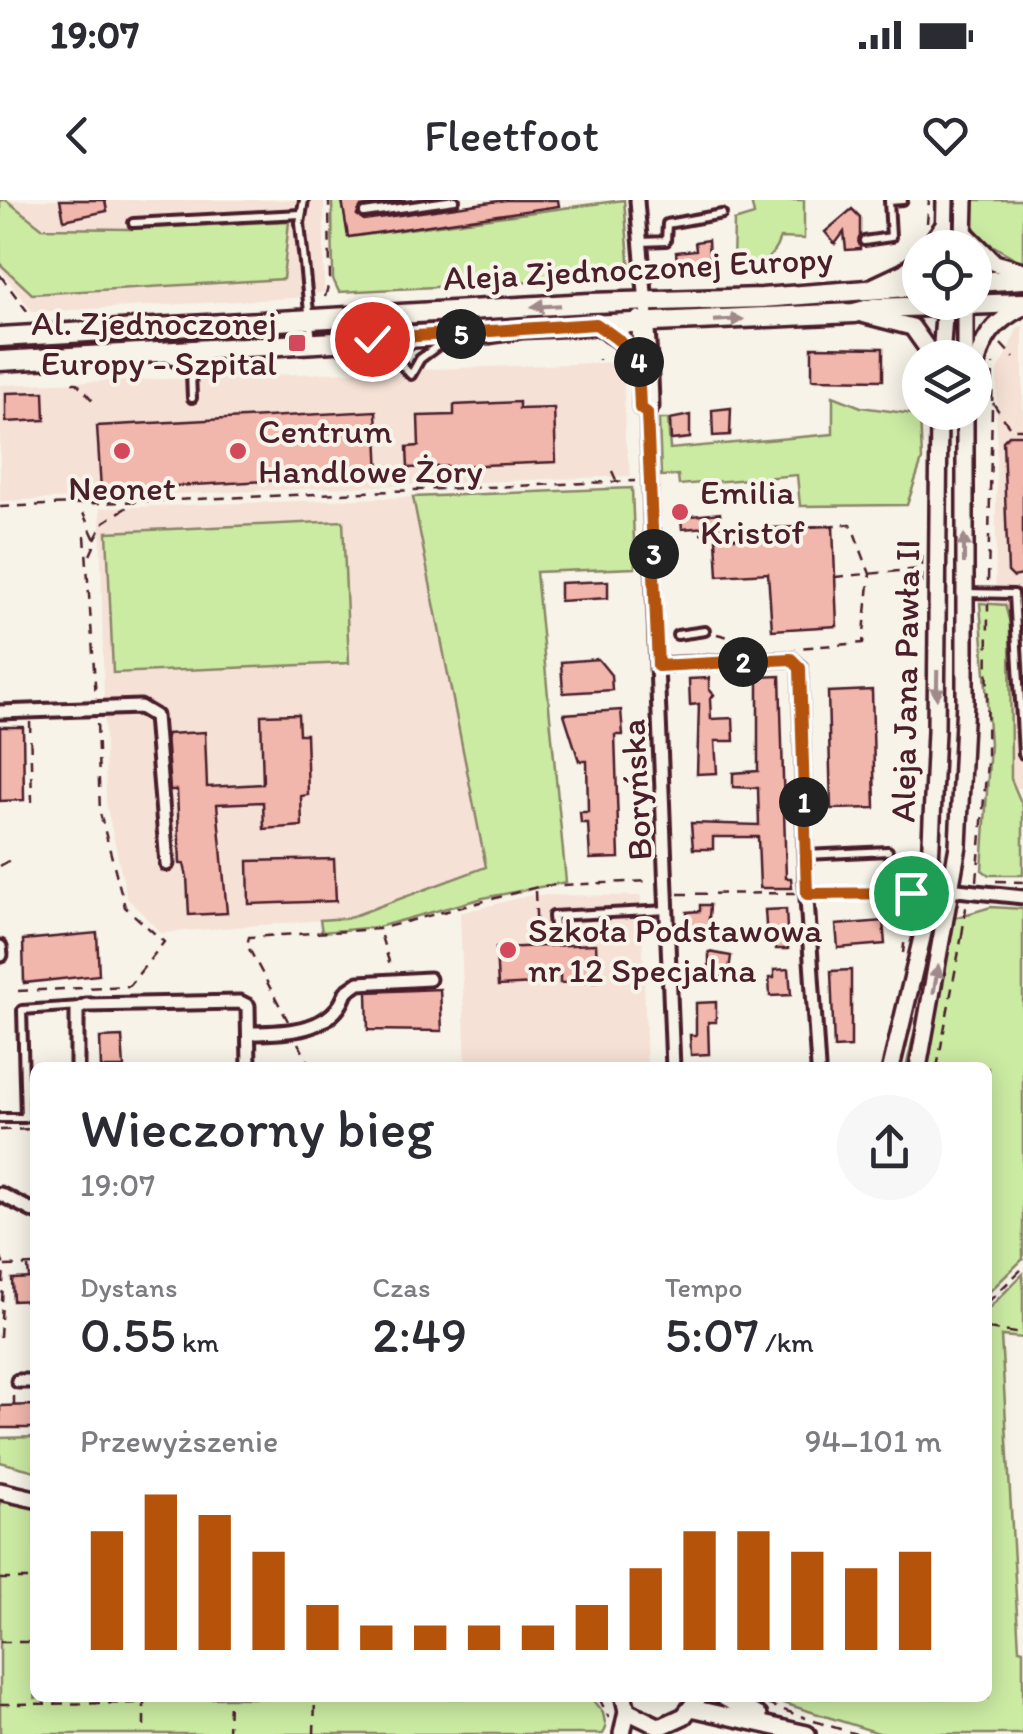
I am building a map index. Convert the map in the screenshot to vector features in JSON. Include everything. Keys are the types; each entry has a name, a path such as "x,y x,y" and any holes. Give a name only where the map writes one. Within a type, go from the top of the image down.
{"main road":[{"path":"992,281 1023,280"},
{"name":"Aleja Zjednoczonej Europy","path":"0,361 596,324 643,315 902,287"},
{"name":"Aleja Zjednoczonej Europy","path":"992,304 1023,305"},
{"name":"Aleja Zjednoczonej Europy","path":"0,337 310,319 854,312 902,307"},
{"path":"596,324 621,339 638,360"}],"street":[{"path":"637,200 652,407 647,413 640,408 638,360 643,315"},
{"path":"944,230 945,200"},
{"path":"964,230 965,200"},
{"path":"939,230 944,226"},
{"path":"992,260 1023,270"},
{"path":"869,288 902,273"},
{"path":"984,340 990,329 1023,305"},
{"path":"854,312 912,327 923,340"},
{"name":"Boryńska","path":"647,413 670,910 673,1062"},
{"name":"Aleja Jana Pawła II","path":"892,1062 924,929 928,887 936,732 939,430"},
{"name":"Aleja Jana Pawła II","path":"919,1062 958,846 964,719 964,430"},
{"path":"658,666 791,659 800,668 805,855 818,1062"},
{"path":"0,712 140,707 155,716 167,864"},
{"path":"928,887 1023,897"},
{"path":"0,947 0,957"},
{"path":"249,1034 284,1033 334,1016 352,986 429,979"},
{"path":"77,1062 77,1009 240,1002 248,1006 249,1062"},
{"path":"0,1194 30,1209"},
{"path":"16,1386 30,1382"},
{"path":"0,1492 30,1497"},
{"path":"733,1702 776,1725"},
{"path":"616,1728 626,1704 657,1730 676,1721 694,1703 807,1734"}],"lane":[{"path":"304,200 301,214 312,342"},
{"path":"364,214 455,200"},
{"path":"864,241 891,237 889,201 903,200"},
{"path":"133,223 301,214"},
{"path":"640,242 666,240 667,224 722,214"},
{"path":"343,340 381,349 411,376 420,359 453,335"},
{"path":"192,398 191,372 214,348"},
{"path":"152,352 191,372"},
{"path":"964,592 1014,594 1023,754"},
{"path":"677,635 705,632"},
{"path":"805,855 888,852"},
{"path":"555,936 554,916 670,910"},
{"path":"0,1118 25,1118 22,1010 86,1006"}],"path":[{"path":"325,297 330,279 329,200"},
{"path":"927,230 929,200"},
{"path":"0,276 27,311"},
{"path":"72,383 77,383 94,402"},
{"path":"992,402 1011,429 1023,429"},
{"path":"612,471 616,482"},
{"path":"0,507 635,481"},
{"path":"87,564 104,522 136,504 136,500"},
{"path":"83,513 96,539"},
{"path":"700,534 851,524 870,574 863,643 793,648"},
{"path":"18,991 128,986 164,942 125,907 100,813 85,536"},
{"path":"922,551 922,587"},
{"path":"835,577 922,569"},
{"path":"705,632 776,649"},
{"path":"30,711 32,802"},
{"path":"902,958 916,843"},
{"path":"0,866 8,862 9,854"},
{"path":"978,871 983,878"},
{"path":"989,880 1023,882"},
{"path":"291,1026 246,940 379,929 541,886 649,881"},
{"path":"535,891 537,936"},
{"path":"676,894 911,893"},
{"path":"381,936 392,969 391,980"},
{"path":"295,1036 309,1062"},
{"path":"0,1130 30,1129"},
{"path":"0,1255 0,1337"},
{"path":"2,1266 28,1265 29,1278"},
{"path":"992,1298 1023,1268"},
{"path":"992,1330 1023,1334"},
{"path":"14,1406 16,1386"},
{"path":"0,1579 30,1579"},
{"path":"0,1642 30,1642"},
{"path":"0,1704 72,1702"},
{"path":"144,1702 144,1734"},
{"path":"228,1702 228,1734"},
{"path":"314,1734 315,1702"},
{"path":"601,1702 616,1728"},
{"path":"762,1702 856,1734"}],"shaded area":[{"path":"0,200 324,200 324,292 294,298 33,312 0,269"},
{"path":"1023,326 1023,788 994,788 997,374 1018,327"},
{"path":"623,362 625,438 631,476 0,501 0,385"},
{"path":"413,497 487,867 347,918 161,933 127,898 106,803 100,508"},
{"path":"531,895 641,896 647,1062 466,1062 460,913"}],"green space":[{"path":"0,200 6,200 42,228 131,229 289,221 283,279 32,294 0,264"},
{"path":"332,200 342,200 349,237 624,200 630,272 625,277 339,292 333,279"},
{"path":"751,200 804,200 804,239 780,238 763,262 733,267 734,221 754,215"},
{"path":"972,200 1023,200 1023,263 992,245 992,230 975,230"},
{"path":"833,396 861,407 902,413 902,430 921,430 922,460 907,505 800,506 797,475 679,485 678,475 661,476 659,419 668,419 670,449 833,434"},
{"path":"632,488 635,568 536,572 566,882 483,898 378,927 322,932 320,920 348,918 486,867 413,497"},
{"path":"343,521 349,663 113,673 107,532"},
{"path":"980,603 1005,605 1010,623 1011,779 1023,807 1023,875 989,875 982,870 990,744"},
{"path":"991,907 1023,909 1023,1259 992,1289 992,1062 907,1062 940,922"},
{"path":"1023,1274 1023,1338 1001,1336 1019,1649 1023,1650 1023,1734 882,1734 780,1702 992,1702 992,1305"},
{"path":"30,1437 30,1470 0,1462 0,1438"},
{"path":"0,1491 30,1498 30,1702 594,1702 603,1713 606,1728 603,1734 0,1734"}],"building":[{"path":"60,200 105,200 107,211 64,220"},
{"path":"342,200 406,200 361,207 357,215 364,220 506,200 558,200 559,206 348,237"},
{"path":"852,209 860,217 860,249 846,250 844,232 835,244 825,232"},
{"path":"708,240 709,257 698,262 698,271 678,272 676,252 696,250 695,242"},
{"path":"812,347 883,348 883,380 812,379"},
{"path":"44,392 45,420 6,422 6,393"},
{"path":"519,402 519,409 554,408 556,462 408,468 407,447 419,446 418,416 454,415 454,405"},
{"path":"731,408 730,435 713,436 712,410"},
{"name":"Centrum Handlowe Żory","path":"376,411 379,475 101,490 97,426"},
{"path":"690,415 690,438 671,440 670,419"},
{"path":"1009,435 1023,435 1023,575 1013,577 1008,572 1003,441"},
{"path":"720,513 721,526 682,529 681,517"},
{"path":"833,526 837,626 772,630 768,573 718,576 716,539 768,536 768,528"},
{"path":"608,581 608,598 560,601 560,583"},
{"path":"598,659 611,675 612,690 563,693 561,662"},
{"path":"780,676 786,878 791,878 792,888 760,888 758,837 713,837 713,849 693,849 691,823 759,825 758,788 733,787 733,773 758,771 758,677"},
{"path":"709,678 709,689 714,695 710,699 711,719 733,718 734,741 715,741 717,773 697,774 699,704 690,705 689,679"},
{"path":"872,690 875,808 831,809 828,692"},
{"path":"621,710 623,735 615,735 619,858 590,859 588,823 581,823 580,812 588,812 587,761 579,761 564,714"},
{"path":"298,714 299,734 306,734 308,795 301,796 302,826 264,829 263,802 217,804 227,913 189,915 187,877 184,864 180,864 177,790 170,790 166,734 205,732 207,787 263,784 261,715"},
{"path":"0,727 23,727 24,800 0,801"},
{"path":"334,859 336,901 249,904 248,861"},
{"path":"700,905 710,905 708,931 688,932 687,912 700,911"},
{"path":"786,909 788,949 776,949 775,940 767,940 765,910"},
{"path":"883,921 885,944 838,948 836,925"},
{"path":"97,933 99,975 24,983 23,940"},
{"path":"596,944 598,981 560,983 560,971 535,972 535,984 498,986 496,948"},
{"path":"709,952 731,956 728,977 709,977"},
{"path":"789,969 791,995 770,996 769,978 774,978 774,970"},
{"path":"851,970 851,1047 834,1048 831,971"},
{"path":"440,989 442,1031 368,1030 367,992"},
{"path":"716,1002 716,1022 708,1022 709,1054 691,1055 690,1035 696,1035 696,1003"},
{"path":"122,1037 124,1062 101,1062 100,1038"},
{"path":"30,1278 30,1300 13,1301 12,1279"},
{"path":"30,1405 30,1428 0,1428 0,1406"}],"place":[{"name":"Al. Zjednoczonej Europy - Szpital","path":"297,343"},
{"name":"Neonet","path":"122,451"},
{"name":"Centrum Handlowe Żory","path":"238,451"},
{"name":"Emilia Kristof","path":"680,512"},
{"name":"Szkoła Podstawowa nr 12 Specjalna","path":"508,950"}],"route":[{"path":"372,339 596,324 627,344 638,360 640,408 647,413 658,666 791,659 800,668 807,894 911,893"}]}
